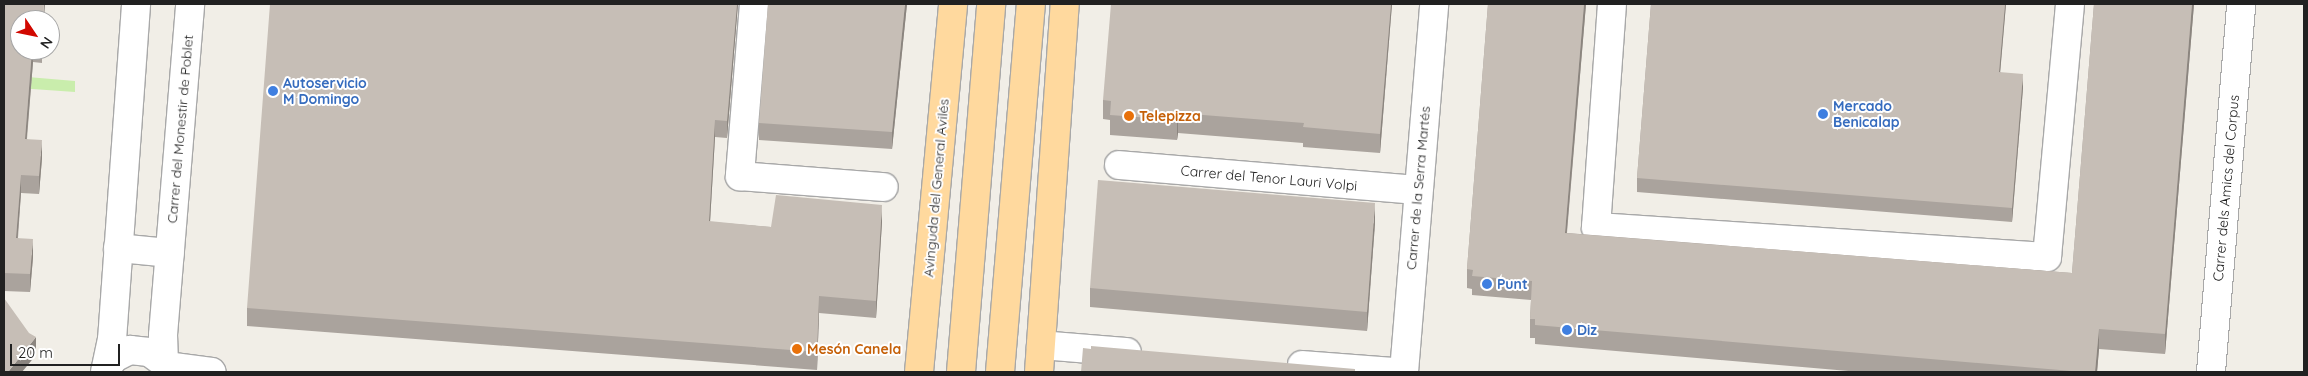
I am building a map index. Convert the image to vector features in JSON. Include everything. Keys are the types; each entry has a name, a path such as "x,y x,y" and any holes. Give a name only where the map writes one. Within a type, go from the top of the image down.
{"main road":[{"name":"Avinguda del General Avilés","path":"919,372 953,4"},
{"path":"961,372 991,4"},
{"path":"1000,372 1030,4"},
{"path":"1039,372 1065,4"}],"street":[{"path":"106,370 118,248 136,4"},
{"name":"Carrer del Monestir de Poblet","path":"166,367 163,335 190,4"},
{"path":"754,4 740,176 884,187"},
{"name":"Carrer de la Serra Martés","path":"1404,372 1434,4"},
{"path":"1612,4 1596,226 2047,257 2070,4"},
{"name":"Carrer dels Amics del Corpus","path":"2211,372 2241,4"},
{"name":"Carrer del Tenor Lauri Volpi","path":"1119,165 1418,190"},
{"path":"118,248 170,254"},
{"path":"1041,345 1149,353"},
{"path":"106,370 114,358 130,350 149,352 166,367 212,372"},
{"path":"1277,363 1396,372"}],"green space":[{"path":"4,75 75,81 75,92 4,87"}],"building":[{"path":"4,4 44,4 44,10 10,10 10,60 31,60 25,139 42,140 39,176 21,175 16,238 33,239 30,274 4,273"},
{"path":"270,4 737,4 727,121 715,120 709,221 771,227 776,195 882,205 876,301 819,296 817,352 247,308"},
{"path":"768,4 905,4 892,132 759,123"},
{"path":"1111,4 1391,4 1380,134 1303,127 1304,123 1178,113 1177,120 1110,115 1111,101 1103,100"},
{"path":"1488,4 1584,4 1565,233 2072,273 2094,4 2192,4 2165,334 2099,329 2095,372 2083,372 1535,325 1535,319 1530,319 1532,281 1472,276 1473,270 1467,269"},
{"name":"Mercado Benicalap","path":"1651,4 2005,4 1999,72 2023,74 2012,208 1637,178"},
{"path":"1098,180 1375,203 1367,312 1090,288"},
{"path":"4,298 29,333 36,337 8,372 4,372"},
{"path":"1091,346 1355,369 1355,372 1081,372 1083,348 1091,349"}],"place":[{"name":"Autoservicio M Domingo","path":"273,91"},
{"name":"Mercado Benicalap","path":"1823,114"},
{"name":"Telepizza","path":"1129,116"},
{"name":"Punt","path":"1487,284"},
{"name":"Diz","path":"1567,330"},
{"name":"Mesón Canela","path":"797,349"}]}
